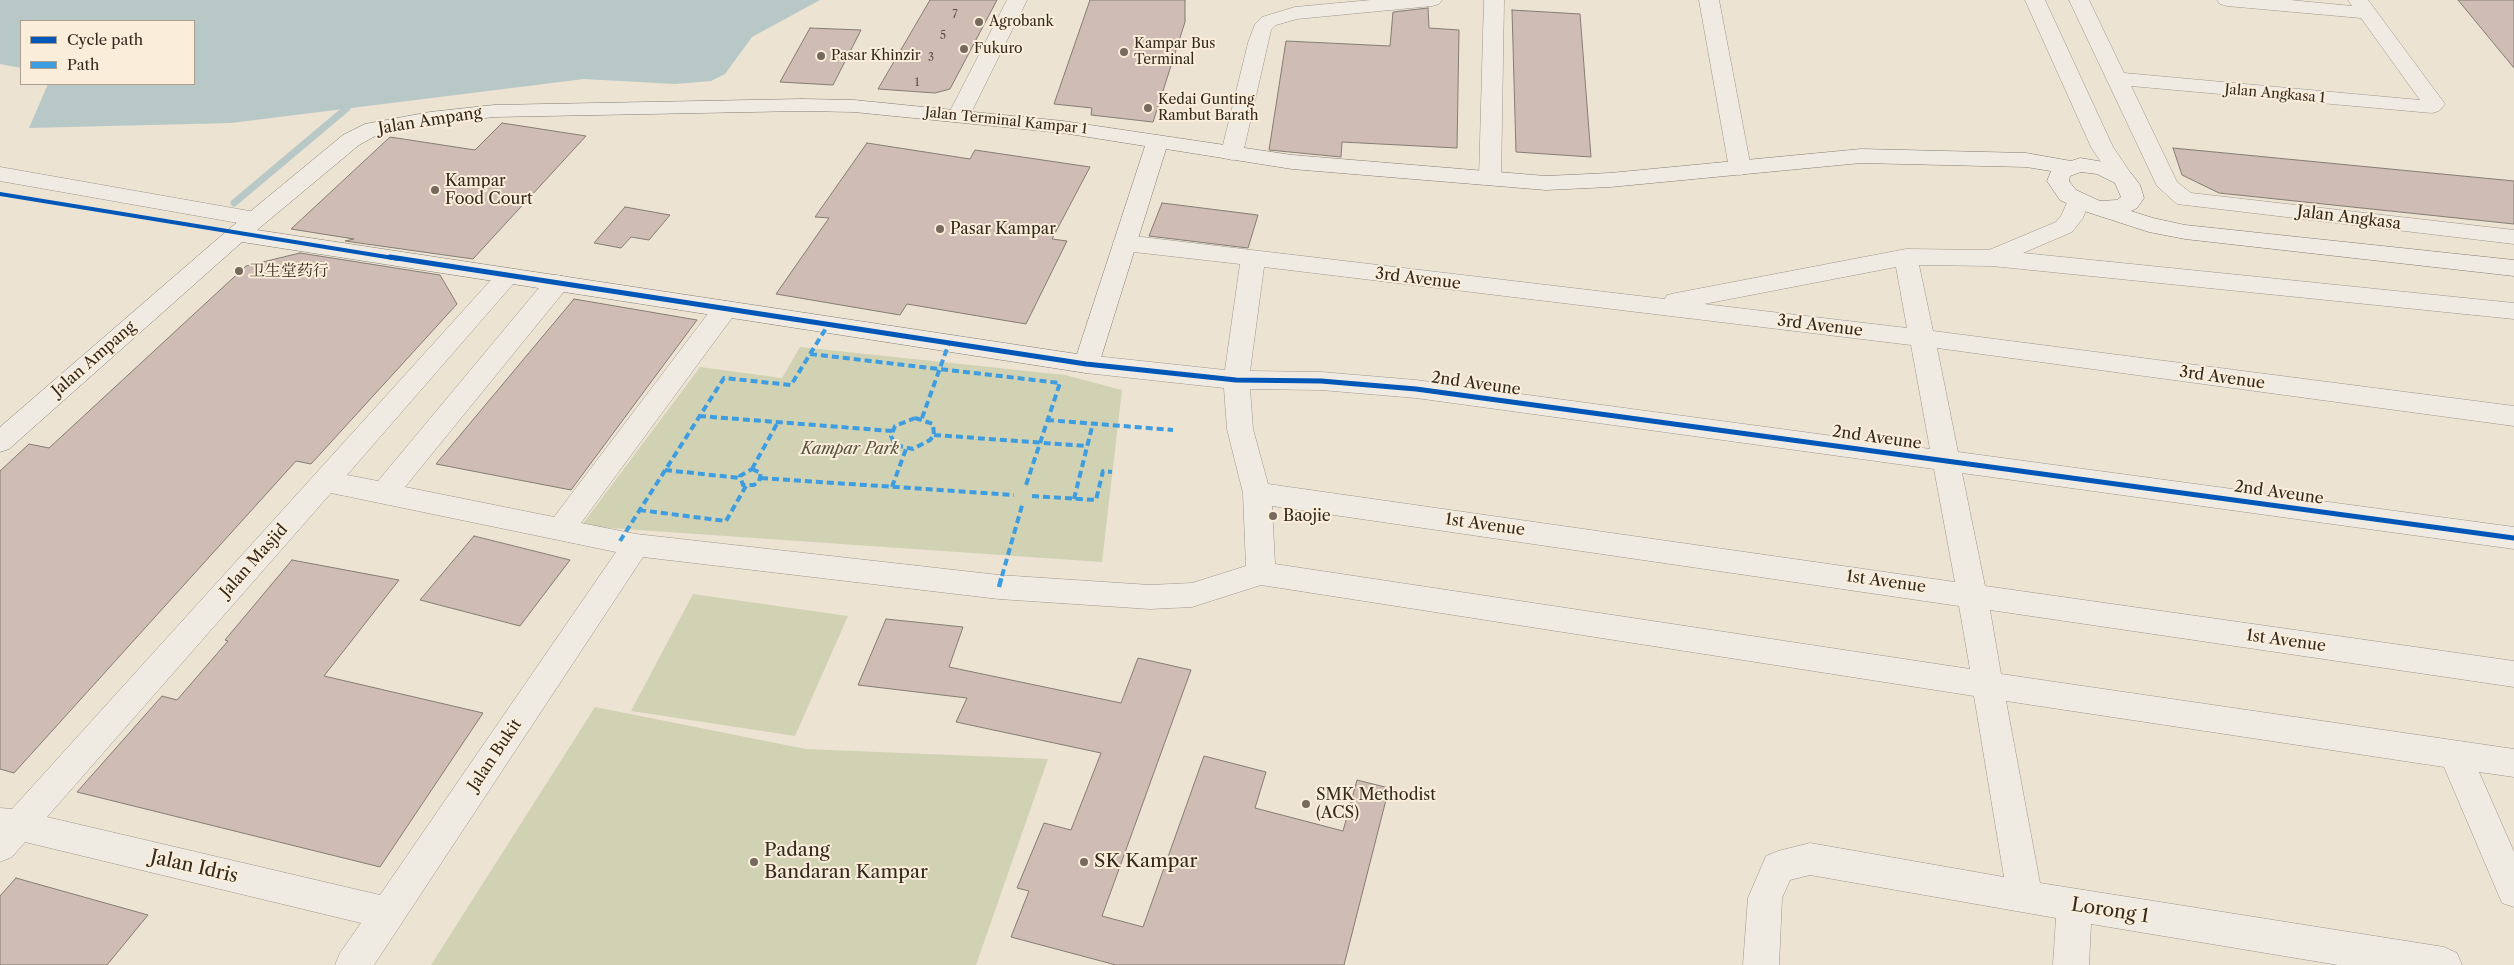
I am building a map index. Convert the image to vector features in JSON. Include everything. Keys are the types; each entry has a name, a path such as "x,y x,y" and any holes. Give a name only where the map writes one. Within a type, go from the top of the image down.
{"street":[{"path":"959,115 1017,0"},
{"path":"1232,153 1262,28 1269,21 1294,13 1432,0"},
{"path":"1490,178 1494,0"},
{"path":"1709,0 1740,168"},
{"path":"2035,0 2092,128 2111,164 2128,185 2181,223 2212,234"},
{"path":"2079,0 2118,79"},
{"path":"2227,0 2362,6"},
{"name":"Jalan Angkasa 1","path":"2118,79 2432,107 2434,104 2362,6"},
{"name":"Jalan Angkasa","path":"2118,79 2168,186 2185,199 2514,237"},
{"name":"Jalan Ampang","path":"0,442 246,226 351,140 373,129 430,118 494,111 802,105 854,106"},
{"name":"Jalan Terminal Kampar 1","path":"854,106 959,115 1158,140 1292,162 1546,183 1610,180 1861,156 1982,160 2020,168 2069,171 2102,168 2128,185"},
{"path":"2092,128 2086,152 2069,171 2068,195 2078,201 2149,225 2212,234 2514,268"},
{"path":"1086,364 1158,140"},
{"path":"0,174 246,226"},
{"path":"2101,208 2122,207 2129,204 2133,198 2128,185"},
{"path":"0,194 246,226"},
{"path":"1992,258 2064,227 2072,218 2078,201"},
{"path":"2414,225 2431,258"},
{"name":"2nd Aveune","path":"246,226 508,276 1086,364 1236,380 1320,381 1416,389 2514,538"},
{"name":"3rd Avenue","path":"1125,243 1922,338 2514,416"},
{"path":"1906,257 1972,594 2025,897"},
{"path":"1649,306 1906,257 1992,258 2514,311"},
{"path":"1253,259 1236,380 1240,429 1257,493 1261,573"},
{"name":"Jalan Masjid","path":"6,831 325,481 508,276"},
{"path":"384,493 557,283"},
{"path":"561,529 725,309"},
{"path":"325,481 636,545 999,587 1150,596 1192,595 1261,573 1988,685 2514,763"},
{"name":"1st Avenue","path":"1257,493 1972,594 2514,674"},
{"name":"Jalan Bukit","path":"353,965 636,545"},
{"path":"2455,754 2514,892"},
{"name":"Jalan Idris","path":"6,831 388,913"},
{"name":"Lorong 1","path":"1761,965 1765,898 1778,867 1810,859 2368,958 2444,965"},
{"path":"2071,965 2074,905"}],"green space":[{"name":"Kampar Park","path":"800,347 1065,375 1122,390 1102,562 581,526 700,367 782,378"},
{"path":"693,594 848,616 795,736 631,711"},
{"name":"Padang Bandaran Kampar","path":"595,707 806,749 1048,759 976,965 431,965"}],"shaded area":[{"path":"0,0 820,0 752,37 725,74 711,81 675,84 584,79 231,123 29,128 48,85 195,85 195,20 20,20 20,68 0,64"}],"building":[{"path":"930,0 997,0 950,89 935,93 878,89"},
{"name":"Kampar Bus Terminal","path":"1090,0 1185,0 1185,22 1153,122 1091,115 1092,108 1054,104"},
{"path":"2458,0 2514,0 2514,68"},
{"path":"1428,8 1429,28 1459,30 1457,148 1342,142 1341,157 1269,150 1286,41 1390,46 1393,12"},
{"path":"1512,10 1580,14 1591,157 1516,152"},
{"name":"Pasar Khinzir","path":"810,28 861,30 833,85 780,82"},
{"name":"Kampar Food Court","path":"502,123 586,136 473,259 345,241 354,239 291,229 390,137 475,150"},
{"name":"Pasar Kampar","path":"867,143 970,159 975,150 1090,167 1052,239 1067,241 1026,324 907,304 900,315 776,294 829,218 815,217"},
{"path":"2173,148 2514,181 2514,224 2219,193 2182,175"},
{"path":"1162,203 1258,215 1248,248 1149,236"},
{"path":"625,207 670,215 649,240 631,237 621,248 594,243"},
{"path":"300,253 440,275 457,304 311,464 296,461 14,773 0,769 0,471 29,444 49,448 246,266"},
{"path":"574,299 697,320 571,490 436,464"},
{"path":"474,536 570,560 520,626 420,600"},
{"path":"292,560 399,580 324,676 483,713 380,867 77,792 162,696 177,700 228,641 225,640"},
{"path":"886,619 963,627 949,667 1121,703 1138,658 1191,670 1102,916 1143,927 1204,756 1266,772 1255,808 1343,831 1357,780 1389,788 1344,965 1116,965 1011,937 1029,891 1017,888 1044,823 1071,830 1101,753 956,722 967,698 858,685"},
{"path":"16,878 148,915 107,965 0,965 0,896"}],"waterway":[{"path":"234,203 347,108"}],"marked path":[{"path":"620,541 724,378 791,385 828,325"},
{"path":"922,418 949,343"},
{"path":"810,354 1060,383 1025,488"},
{"path":"699,416 892,431"},
{"path":"915,418 929,421 933,424 934,435 930,440 913,449 895,445 891,436 895,426 915,418"},
{"path":"1047,420 1173,430"},
{"path":"752,469 778,422"},
{"path":"1074,499 1093,423"},
{"path":"934,435 1087,446"},
{"path":"892,487 906,449"},
{"path":"752,469 761,473 759,481 754,485 743,485 740,481 740,476 752,469"},
{"path":"665,470 740,478"},
{"path":"1032,496 1096,500 1103,471 1112,472"},
{"path":"761,478 1014,495"},
{"path":"639,510 726,521 746,486"},
{"path":"999,587 1023,502"}],"cycle path":[{"path":"0,194 237,234 1086,364 1236,380 1321,381 1416,389 2514,538"}],"place":[{"name":"Agrobank","path":"979,22"},
{"name":"Fukuro","path":"964,49"},
{"name":"Kampar Bus Terminal","path":"1124,52"},
{"name":"Pasar Khinzir","path":"821,56"},
{"name":"Kedai Gunting Rambut Barath","path":"1148,108"},
{"name":"Kampar Food Court","path":"435,190"},
{"name":"Pasar Kampar","path":"940,229"},
{"name":"卫生堂药行","path":"239,271"},
{"name":"Baojie","path":"1273,516"},
{"name":"SMK Methodist (ACS)","path":"1306,804"},
{"name":"Padang Bandaran Kampar","path":"754,862"},
{"name":"SK Kampar","path":"1084,862"}]}
